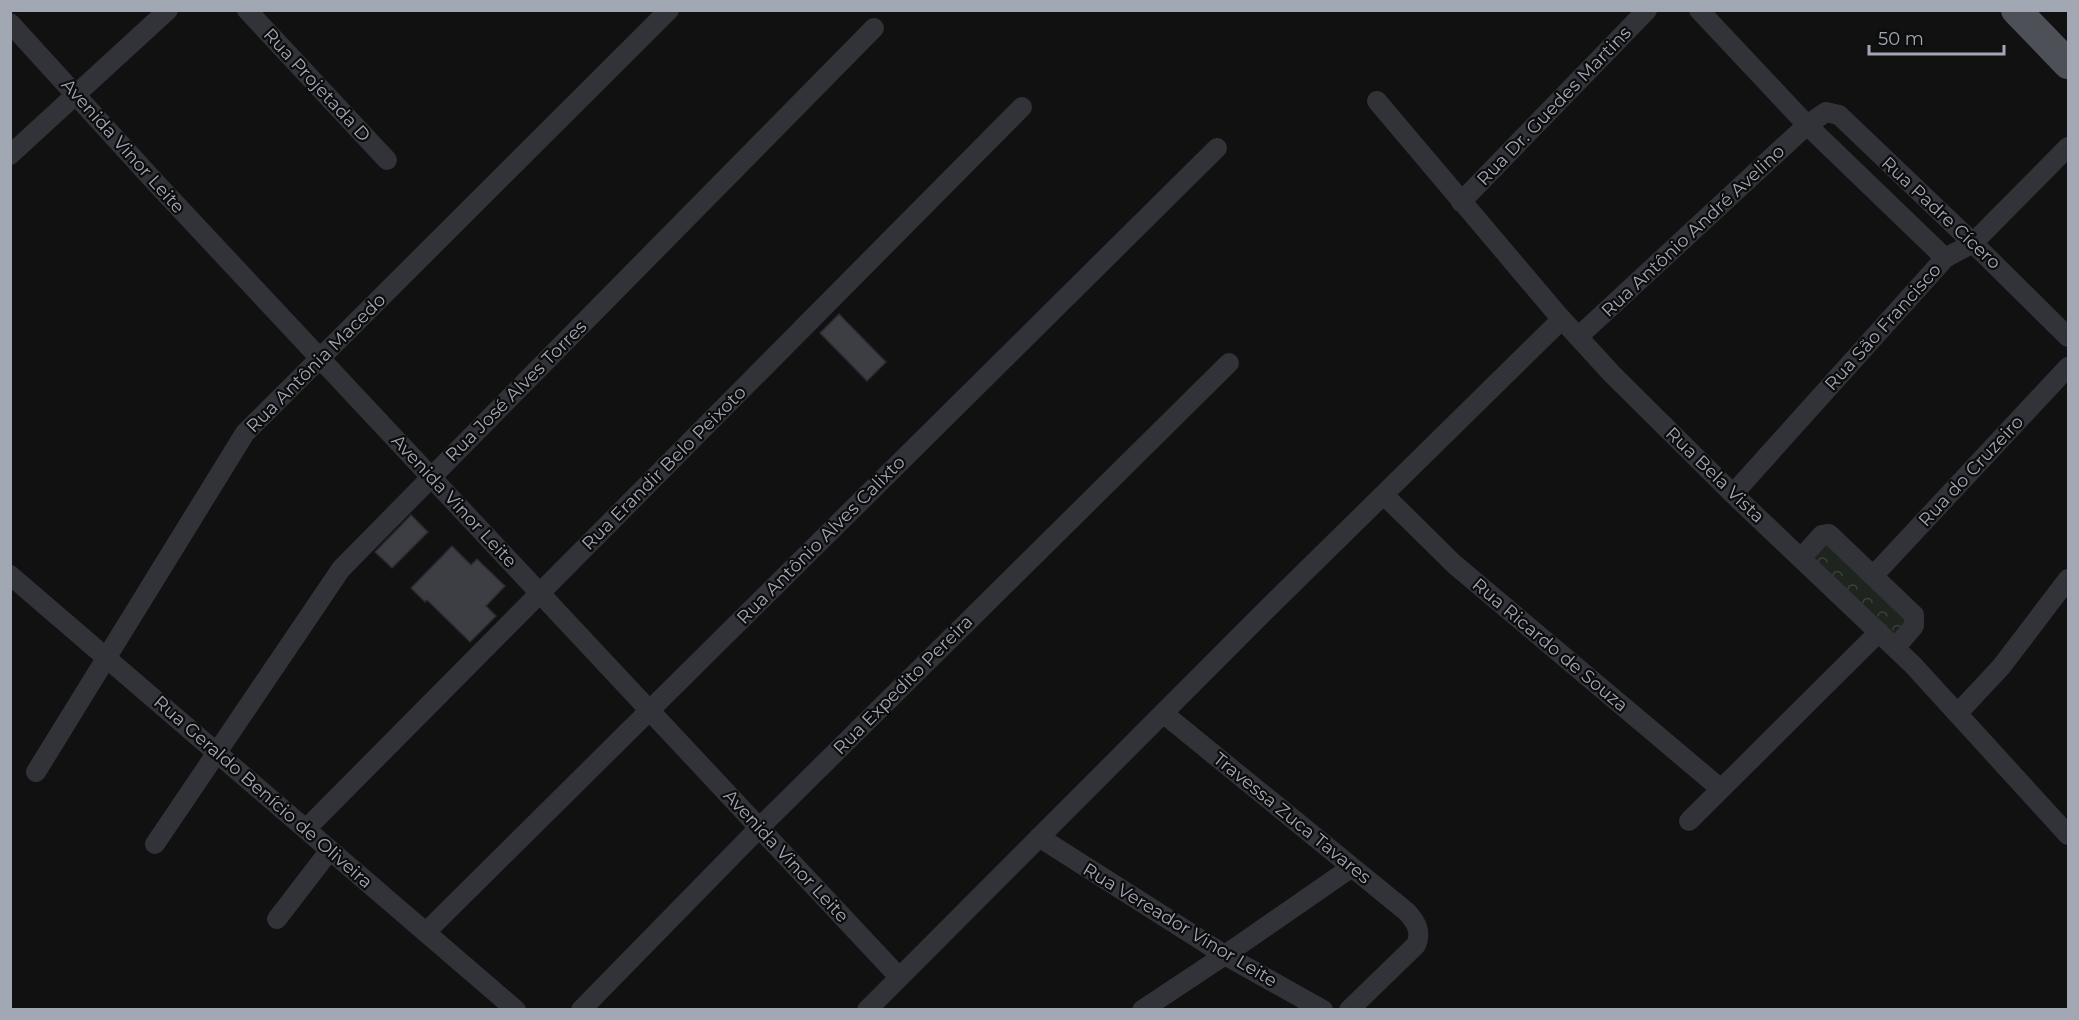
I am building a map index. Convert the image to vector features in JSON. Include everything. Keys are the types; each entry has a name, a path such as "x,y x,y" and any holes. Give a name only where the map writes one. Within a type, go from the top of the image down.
{"main road":[{"path":"2016,10 2068,64"}],"street":[{"path":"10,155 168,10"},
{"name":"Rua Projetada D","path":"247,10 387,160"},
{"name":"Rua Antônia Macedo","path":"36,772 245,433 669,10"},
{"name":"Rua Dr. Guedes Martins","path":"1461,202 1647,10"},
{"name":"Rua Padre Cícero","path":"1699,10 1807,125 1945,258"},
{"name":"Avenida Vinor Leite","path":"10,23 319,358 899,977"},
{"name":"Rua José Alves Torres","path":"155,844 341,568 874,28"},
{"name":"Rua Bela Vista","path":"1377,101 1562,319 1619,381 1733,494 1895,648 1958,713 2068,835"},
{"name":"Rua Erandir Belo Peixoto","path":"306,829 1022,107"},
{"name":"Rua Padre Cícero","path":"1807,125 1822,114 1830,112 1839,115 2068,337"},
{"name":"Rua Antônio André Avelino","path":"1578,337 1807,125"},
{"name":"Rua São Francisco","path":"1733,494 1945,258 1973,243 2068,147"},
{"name":"Rua Antônio Alves Calixto","path":"426,932 1216,148"},
{"path":"867,1010 1163,713 1562,319"},
{"name":"Rua Expedito Pereira","path":"581,1010 759,828 1228,363"},
{"name":"Rua do Cruzeiro","path":"1874,575 2068,367"},
{"name":"Rua Ricardo de Souza","path":"1384,495 1454,563 1720,789"},
{"path":"1801,558 1822,535 1829,534 1874,575 1914,615 1914,626 1895,648"},
{"name":"Rua Geraldo Benício de Oliveira","path":"10,575 516,1010"},
{"path":"1958,713 2001,667 2068,579"},
{"path":"1689,821 1879,632"},
{"name":"Travessa Zuca Tavares","path":"1163,713 1407,912 1417,926 1419,938 1414,947 1349,1010"},
{"name":"Rua Vereador Vinor Leite","path":"1039,837 1225,955 1323,1010"},
{"path":"277,919 330,850"},
{"path":"1142,1010 1352,867"}],"green space":[{"path":"1826,541 1908,618 1895,637 1809,560"}],"building":[{"path":"839,314 886,362 867,381 820,333"},
{"path":"411,515 428,532 392,568 375,552"},
{"path":"452,546 471,565 477,559 505,586 486,606 496,616 470,642 427,600 425,602 411,588"}]}
